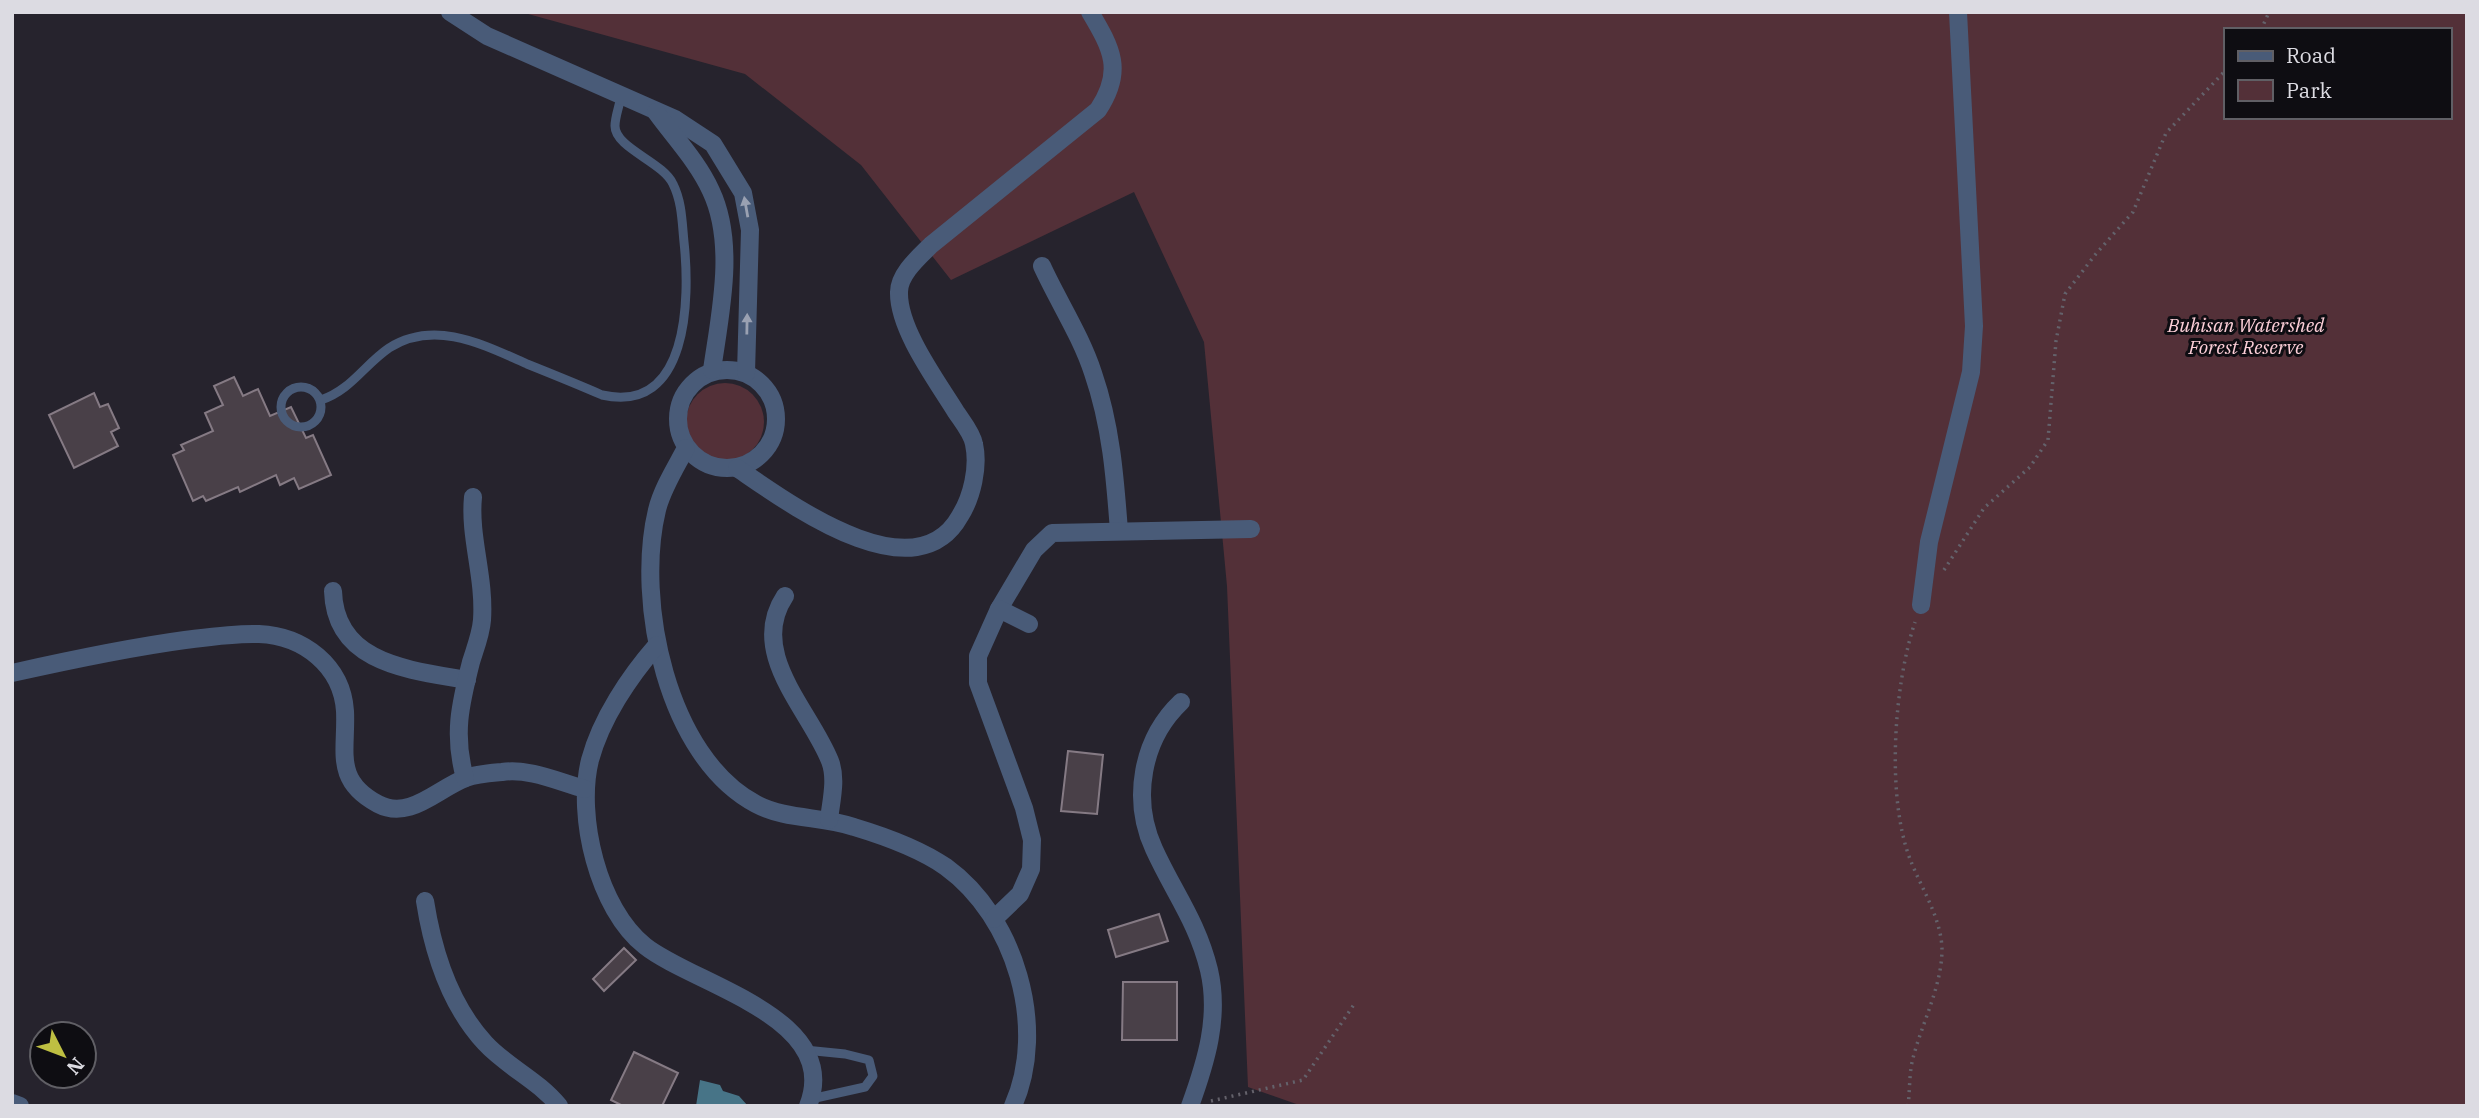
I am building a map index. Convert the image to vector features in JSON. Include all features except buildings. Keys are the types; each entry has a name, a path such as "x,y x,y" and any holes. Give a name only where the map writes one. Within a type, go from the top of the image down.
{"street":[{"path":"450,12 488,36 621,94 693,129 713,144 743,193 750,230 746,373"},
{"path":"737,468 787,502 874,545 894,550 912,548 936,542 955,526 968,502 975,467 974,443 924,360 906,323 899,291 911,265 931,244 1098,110 1111,91 1115,72 1105,38 1090,12"},
{"path":"1921,605 1929,542 1971,372 1975,326 1958,12"},
{"path":"653,109 695,163 711,191 721,221 724,246 720,313 712,370"},
{"path":"1042,266 1092,370 1103,406 1114,458 1119,531"},
{"path":"712,370 746,373 764,386 771,396 776,429 766,450 748,464 737,468 708,466 686,448 681,437 677,414 680,403 693,383 712,370"},
{"path":"686,448 657,508 652,536 649,596 657,645 684,723 700,753 726,783 756,804 782,814 829,820 905,846 946,867 972,891 994,919 1015,964 1025,1004 1026,1050 1019,1092 1013,1106"},
{"path":"465,778 457,750 457,730 482,623 482,576 471,516 474,497"},
{"path":"994,919 1020,894 1031,869 1032,840 1024,808 978,682 978,656 999,609 1034,550 1052,533 1251,529"},
{"path":"333,591 334,612 341,628 374,657 399,668 467,680"},
{"path":"785,596 775,610 772,631 779,663 791,693 830,759 834,776 829,820"},
{"path":"999,609 1029,624"},
{"path":"12,673 120,649 212,637 260,634 287,639 327,662 339,682 345,712 342,751 344,781 380,805 399,808 415,805 465,778 504,771 528,772 585,789"},
{"path":"657,645 625,685 591,758 585,789 597,871 625,924 644,945 671,963 747,999 782,1022 805,1050 811,1065 809,1102"},
{"path":"1181,702 1159,728 1142,782 1144,815 1153,847 1183,900 1209,973 1212,1011 1209,1055 1190,1105"},
{"path":"425,901 432,943 440,967 470,1023 486,1044 544,1088 559,1106"},
{"path":"12,1102 20,1106"}],"lane":[{"path":"321,400 336,395 389,348 421,336 445,335 471,339 602,395 622,400 652,386 679,350 685,321 686,256 680,201 663,170 619,140 615,128 621,94"},
{"path":"305,386 318,394 321,400 322,408 317,421 304,428 290,425 281,414 286,393 291,389 305,386"},
{"path":"805,1050 845,1054 869,1060 873,1076 865,1087 809,1102"}],"path":[{"path":"2261,28 2269,12"},
{"path":"1942,573 1984,508 2030,467 2048,440 2056,341 2066,295 2095,255 2133,212 2166,133 2224,72"},
{"path":"1908,1106 1912,1060 1934,992 1942,950 1934,910 1910,858 1897,811 1894,769 1906,648 1921,605"},
{"path":"1190,1105 1303,1080 1354,1003"}],"green space":[{"name":"Buhisan Watershed Forest Reserve","path":"521,12 2467,12 2467,1106 1302,1106 1248,1087 1227,586 1204,342 1134,192 951,280 861,165 745,74"},
{"path":"725,383 740,386 753,394 761,407 764,422 761,437 753,450 740,458 725,461 710,458 697,450 689,437 686,422 689,407 697,394 710,386"}],"water":[{"path":"700,1080 720,1085 723,1091 739,1096 748,1106 696,1106"}]}
